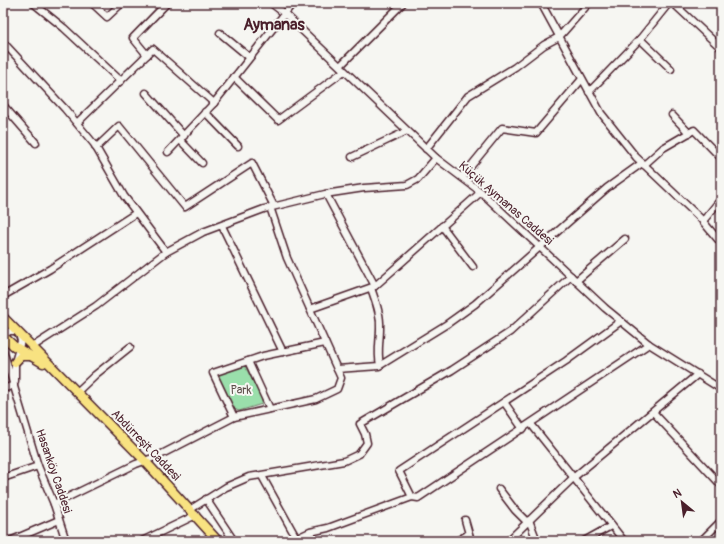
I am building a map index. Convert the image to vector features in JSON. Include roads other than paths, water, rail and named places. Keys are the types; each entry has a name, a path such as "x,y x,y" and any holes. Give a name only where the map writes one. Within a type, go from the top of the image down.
{"main road":[{"name":"Abdürreşit Caddesi","path":"3,317 145,461 218,541"},
{"name":"Abdürreşit Caddesi","path":"3,335 18,349 53,368"},
{"path":"15,362 21,356 32,356"}],"street":[{"path":"33,3 64,28 121,81"},
{"path":"92,3 107,17 122,3"},
{"path":"147,55 132,38 167,3"},
{"name":"Küçük Aymanas Caddesi","path":"271,3 284,13 426,149 481,192 621,321 649,344 721,389"},
{"path":"168,152 214,103 293,3"},
{"path":"234,77 278,120 342,69 403,3"},
{"path":"541,3 601,113 643,164 703,221 721,243"},
{"path":"426,149 468,96 515,68 544,45 559,37 589,3"},
{"path":"589,92 640,39 669,3"},
{"path":"673,3 721,48"},
{"path":"220,33 249,57"},
{"path":"640,39 671,69"},
{"path":"3,42 77,124 96,148 124,196 166,252"},
{"path":"77,124 153,49 214,103"},
{"path":"462,177 502,128 536,133 582,79"},
{"path":"146,93 202,163"},
{"path":"3,105 36,143"},
{"path":"205,112 238,146"},
{"path":"672,115 689,133"},
{"path":"54,504 234,417 316,399 337,388 341,378 287,258 272,207 252,163 185,207 119,126 96,148"},
{"path":"337,369 380,365 475,304 607,188 643,164 663,148 694,130 720,156"},
{"path":"352,156 407,131"},
{"path":"32,347 96,306 166,252 204,232 272,207 326,194 364,188 407,185 418,179 436,158"},
{"path":"310,309 373,287 481,192"},
{"path":"326,194 373,287 379,314 380,327 377,351 380,365"},
{"path":"703,221 721,199"},
{"path":"3,296 50,269 136,213"},
{"path":"222,226 283,352"},
{"path":"442,226 473,267"},
{"path":"142,541 193,512 206,499 226,487 243,480 344,461 359,454 367,443 365,434 360,424 452,370 510,332 574,278 625,239"},
{"path":"412,498 398,472 504,402 621,321"},
{"path":"3,335 10,331 18,332"},
{"name":"Hasanköy Caddesi","path":"14,385 15,362 21,341 18,332"},
{"path":"234,417 213,373 248,360 325,343"},
{"path":"262,476 298,540 310,532 328,528 412,498 418,498 649,344"},
{"path":"78,392 95,375 130,347"},
{"name":"Hasanköy Caddesi","path":"3,350 38,466 54,504 66,541"},
{"path":"248,360 270,409"},
{"path":"508,541 573,478 698,374"},
{"path":"3,389 14,385"},
{"path":"504,402 523,429"},
{"path":"653,412 721,485"},
{"path":"531,424 624,541"},
{"path":"3,478 38,466"},
{"path":"499,489 515,510 528,521 537,541"},
{"path":"206,499 234,541"},
{"path":"10,541 59,520"},
{"path":"465,520 471,541"},
{"path":"702,541 721,522"},
{"path":"584,541 611,526"},
{"path":"457,541 469,534"}],"district":[{"name":"Aymanas","path":"274,24"}],"park label":[{"name":"Park","path":"241,390"}]}
